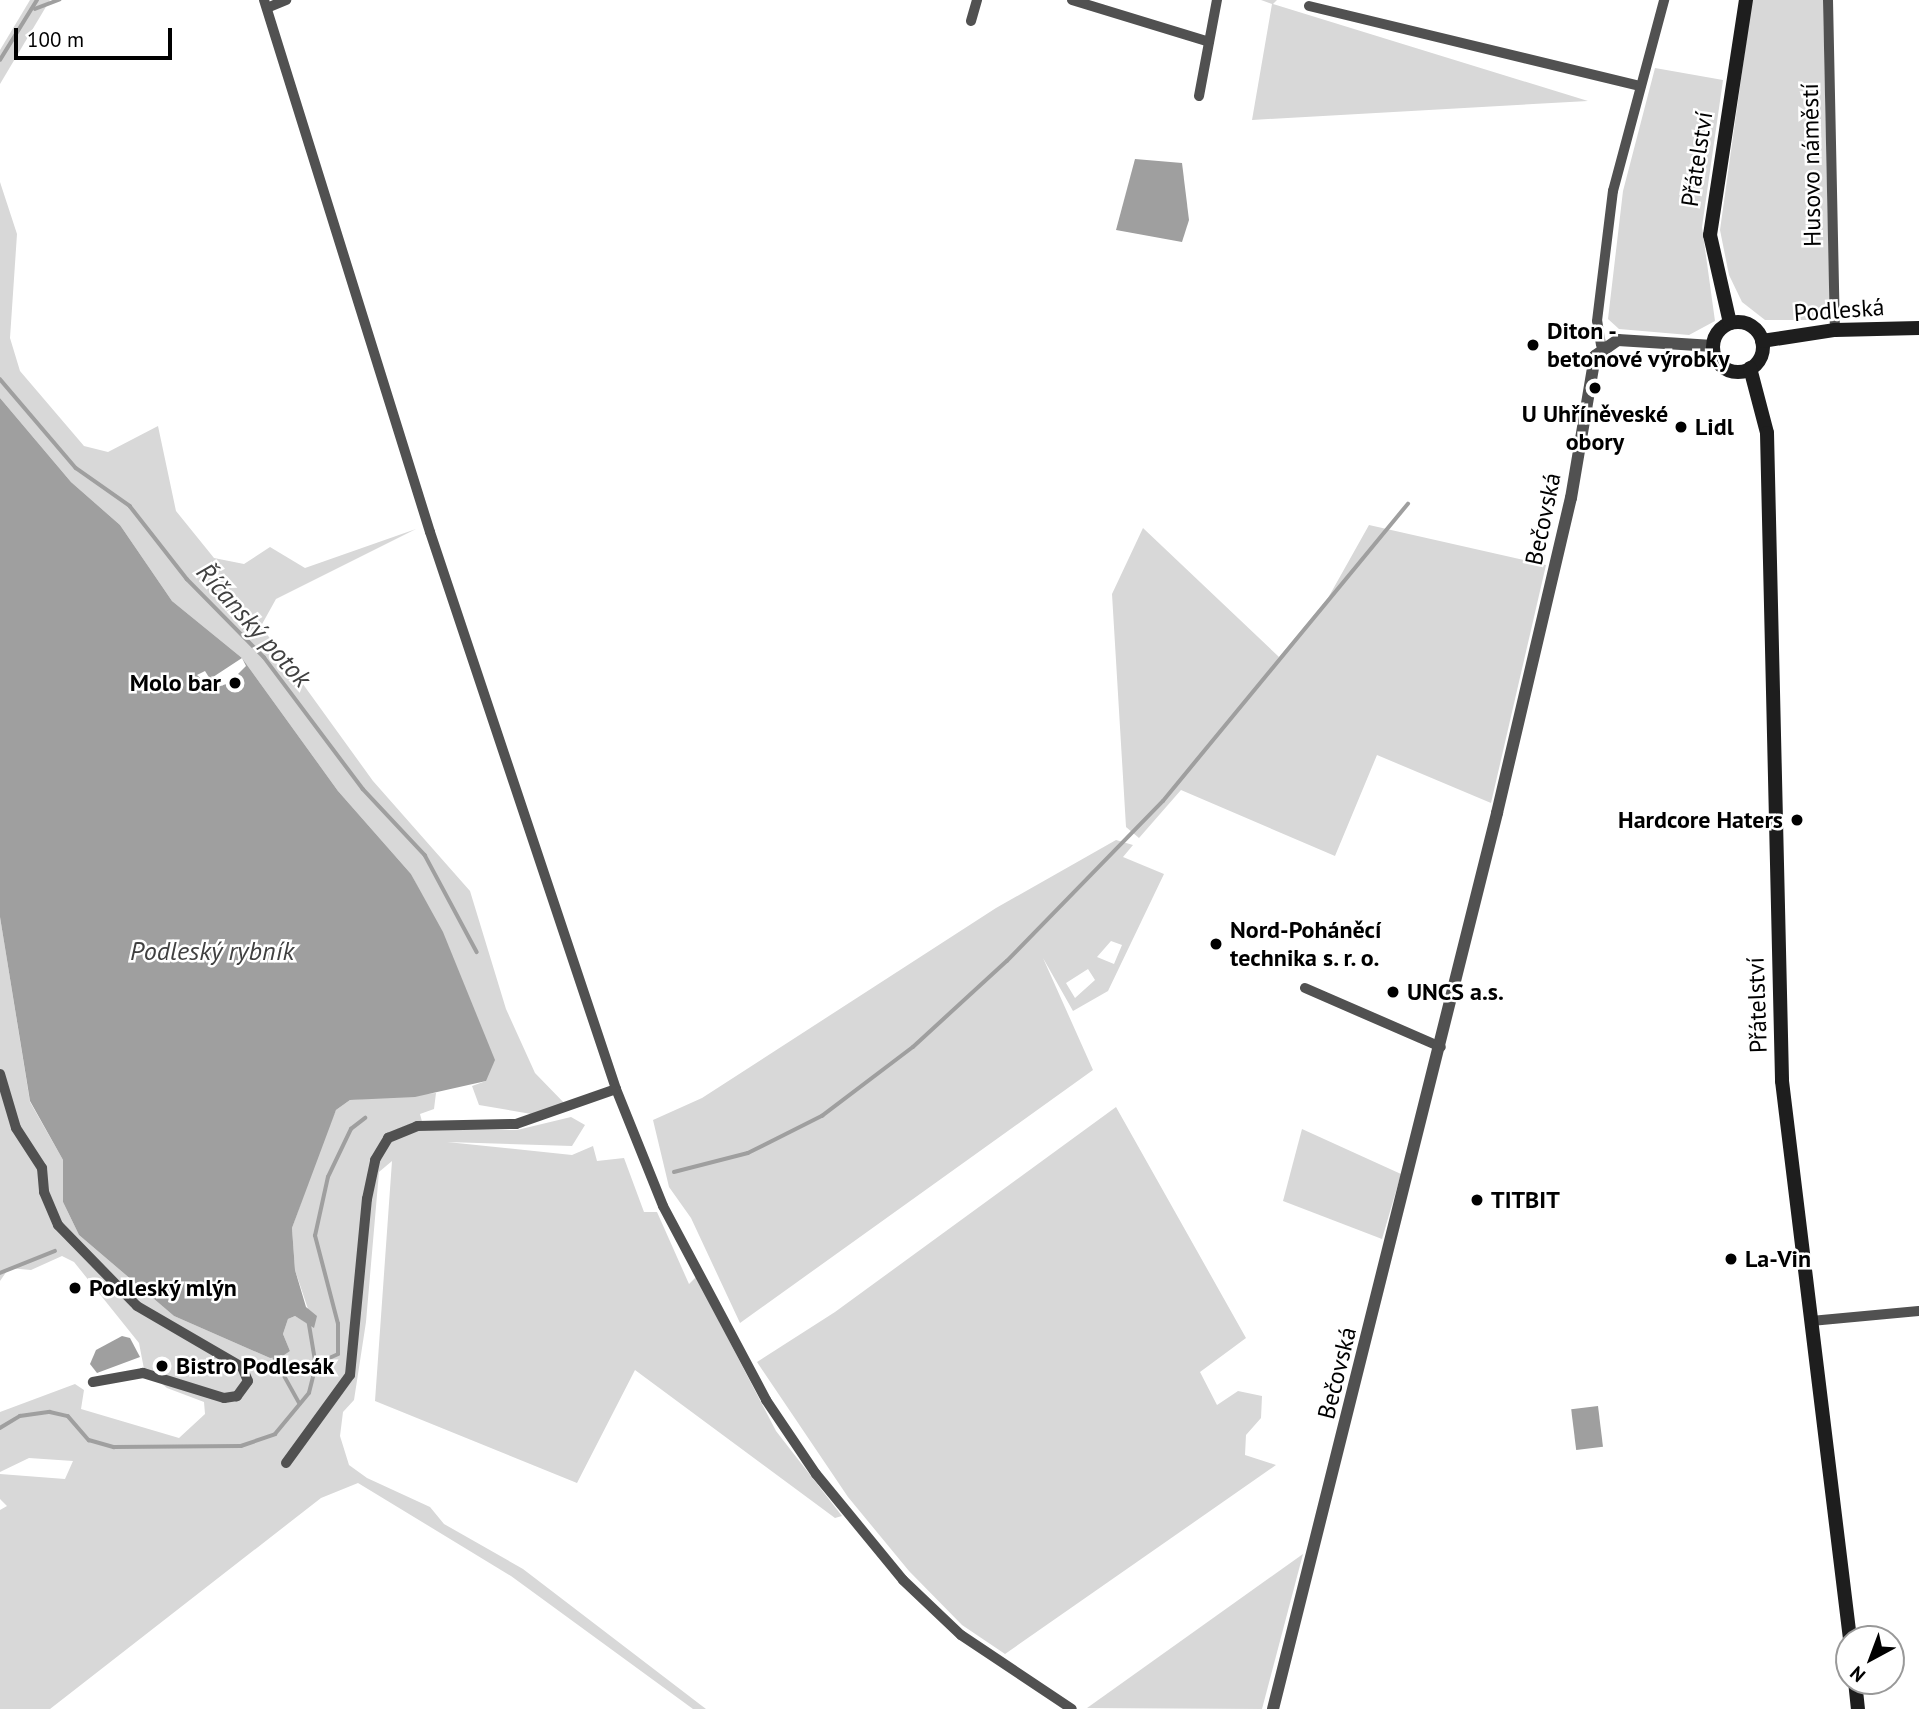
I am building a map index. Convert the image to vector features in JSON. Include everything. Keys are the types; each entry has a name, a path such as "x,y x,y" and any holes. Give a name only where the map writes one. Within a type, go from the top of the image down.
{"main road":[{"name":"Přátelství","path":"1730,323 1710,235 1746,0"},
{"path":"1730,323 1750,325 1762,341 1762,354 1749,368 1725,368 1713,346 1730,323"},
{"name":"Podleská","path":"1762,341 1835,330 1919,328"},
{"name":"Přátelství","path":"1749,368 1768,433 1779,1032 1848,1625"}],"street":[{"path":"286,0 266,4 430,532 616,1089 670,1218 766,1400 816,1474 904,1580 961,1635 1072,1709"},
{"path":"971,21 977,0"},
{"path":"1072,0 1209,42"},
{"path":"1199,96 1217,0"},
{"name":"Bečovská","path":"1273,1709 1441,1047 1571,498 1591,367 1601,345 1597,321 1613,191 1664,0"},
{"name":"Husovo náměstí","path":"1828,0 1835,330"},
{"path":"1309,6 1640,86"},
{"path":"1601,345 1625,340 1713,346"},
{"path":"1305,988 1441,1047"},
{"path":"0,1074 16,1128 42,1168 44,1192 58,1225 137,1306 246,1371 243,1391 224,1398 143,1373 93,1382"},
{"path":"286,1463 350,1375 367,1199 375,1160 388,1138 416,1126 516,1124 616,1089"},
{"path":"1811,1321 1919,1311"}],"shaded area":[{"path":"30,0 50,0 0,84 0,50"},
{"path":"1261,0 1277,0 1273,4 1588,101 1252,120 1272,4"},
{"path":"1752,0 1823,0 1830,320 1765,320 1742,302 1729,275 1720,230"},
{"path":"1655,68 1723,80 1702,227 1715,321 1689,335 1619,329 1608,319 1623,191"},
{"path":"0,182 17,234 10,338 20,371 84,446 108,452 158,426 176,511 214,558 244,564 270,547 305,568 416,529 276,599 261,626 373,781 470,891 506,1009 535,1073 568,1107 543,1116 479,1105 472,1086 486,1081 449,948 411,874 338,791 242,658 172,601 120,525 71,482 0,398"},
{"path":"1369,525 1546,565 1491,803 1377,755 1335,856 1181,790 1139,838 1126,827 1112,594 1143,528 1279,657 1328,598"},
{"path":"1116,840 1133,845 1123,857 1164,874 1108,991 1073,1011 1043,958 1093,1070 740,1323 691,1218 669,1187 653,1120 702,1098 996,908","holes":["1111,941 1122,945 1114,964 1097,957","1088,969 1095,980 1075,998 1066,983"]},
{"path":"0,917 30,1102 63,1160 63,1202 79,1235 174,1316 270,1358 290,1351 283,1334 288,1319 295,1316 314,1327 295,1270 292,1228 326,1132 336,1110 350,1100 436,1093 434,1109 420,1114 424,1129 517,1130 571,1117 585,1125 572,1146 447,1142 572,1155 593,1146 597,1161 624,1158 644,1212 657,1212 689,1284 696,1277 776,1431 842,1516 835,1518 635,1370 577,1483 375,1401 392,1161 379,1172 366,1322 354,1400 343,1412 340,1436 349,1465 367,1478 430,1507 444,1524 523,1569 706,1709 693,1709 511,1576 358,1483 321,1498 50,1709 0,1709 0,1510 7,1506 0,1499 0,1474 65,1479 73,1461 29,1458 0,1472 0,1412 75,1384 84,1390 81,1409 179,1438 205,1414 204,1402 167,1388 144,1369 139,1343 74,1262 62,1256 31,1270 9,1268 0,1281"},
{"path":"1116,1107 1246,1338 1200,1372 1217,1405 1238,1391 1262,1396 1261,1418 1246,1435 1245,1455 1276,1465 1005,1654 962,1625 909,1571 848,1497 757,1362 835,1312"},
{"path":"1302,1129 1401,1174 1382,1239 1283,1201"},
{"path":"1303,1554 1262,1709 1087,1708"}],"water":[{"path":"1135,159 1182,163 1189,220 1182,242 1116,230"},
{"name":"Podleský rybník","path":"0,398 71,482 120,525 172,601 242,658 338,791 411,874 443,932 495,1060 486,1081 415,1097 350,1100 336,1110 292,1228 295,1270 306,1307 317,1316 314,1328 295,1316 288,1319 283,1334 290,1351 281,1357 270,1358 174,1316 79,1235 63,1202 63,1160 30,1101 0,917"},
{"path":"122,1336 130,1338 140,1357 97,1373 90,1364 96,1350"},
{"path":"1598,1406 1603,1447 1576,1450 1571,1409"}],"pier":[{"path":"242,658 246,666 229,683 212,689 197,675 205,671 210,679"}],"waterway":[{"name":"Říčanský potok","path":"0,60 37,0"},
{"path":"35,9 59,0"},
{"name":"Říčanský potok","path":"0,379 76,468 130,506 187,579 264,657 363,789 425,855 477,952"},
{"path":"674,1172 748,1153 822,1116 913,1047 1007,961 1163,801 1408,504"},
{"name":"Říčanský potok","path":"0,1428 20,1416 50,1412 68,1416 89,1440 114,1447 241,1446 275,1434 309,1393 316,1364 338,1354 338,1324 315,1236 328,1177 351,1129 365,1118"},
{"path":"0,1273 55,1251"},
{"path":"309,1322 316,1364"},
{"path":"275,1359 300,1404"}],"place":[{"name":"Diton - betonové výrobky","path":"1533,345"},
{"name":"U Uhříněveské obory","path":"1595,388"},
{"name":"Lidl","path":"1681,427"},
{"name":"Molo bar","path":"235,683"},
{"name":"Hardcore Haters","path":"1797,820"},
{"name":"Nord-Poháněcí technika s. r. o.","path":"1216,944"},
{"name":"UNCS a.s.","path":"1393,992"},
{"name":"TITBIT","path":"1477,1200"},
{"name":"La-Vin","path":"1731,1259"},
{"name":"Podleský mlýn","path":"75,1288"},
{"name":"Bistro Podlesák","path":"162,1366"}]}
